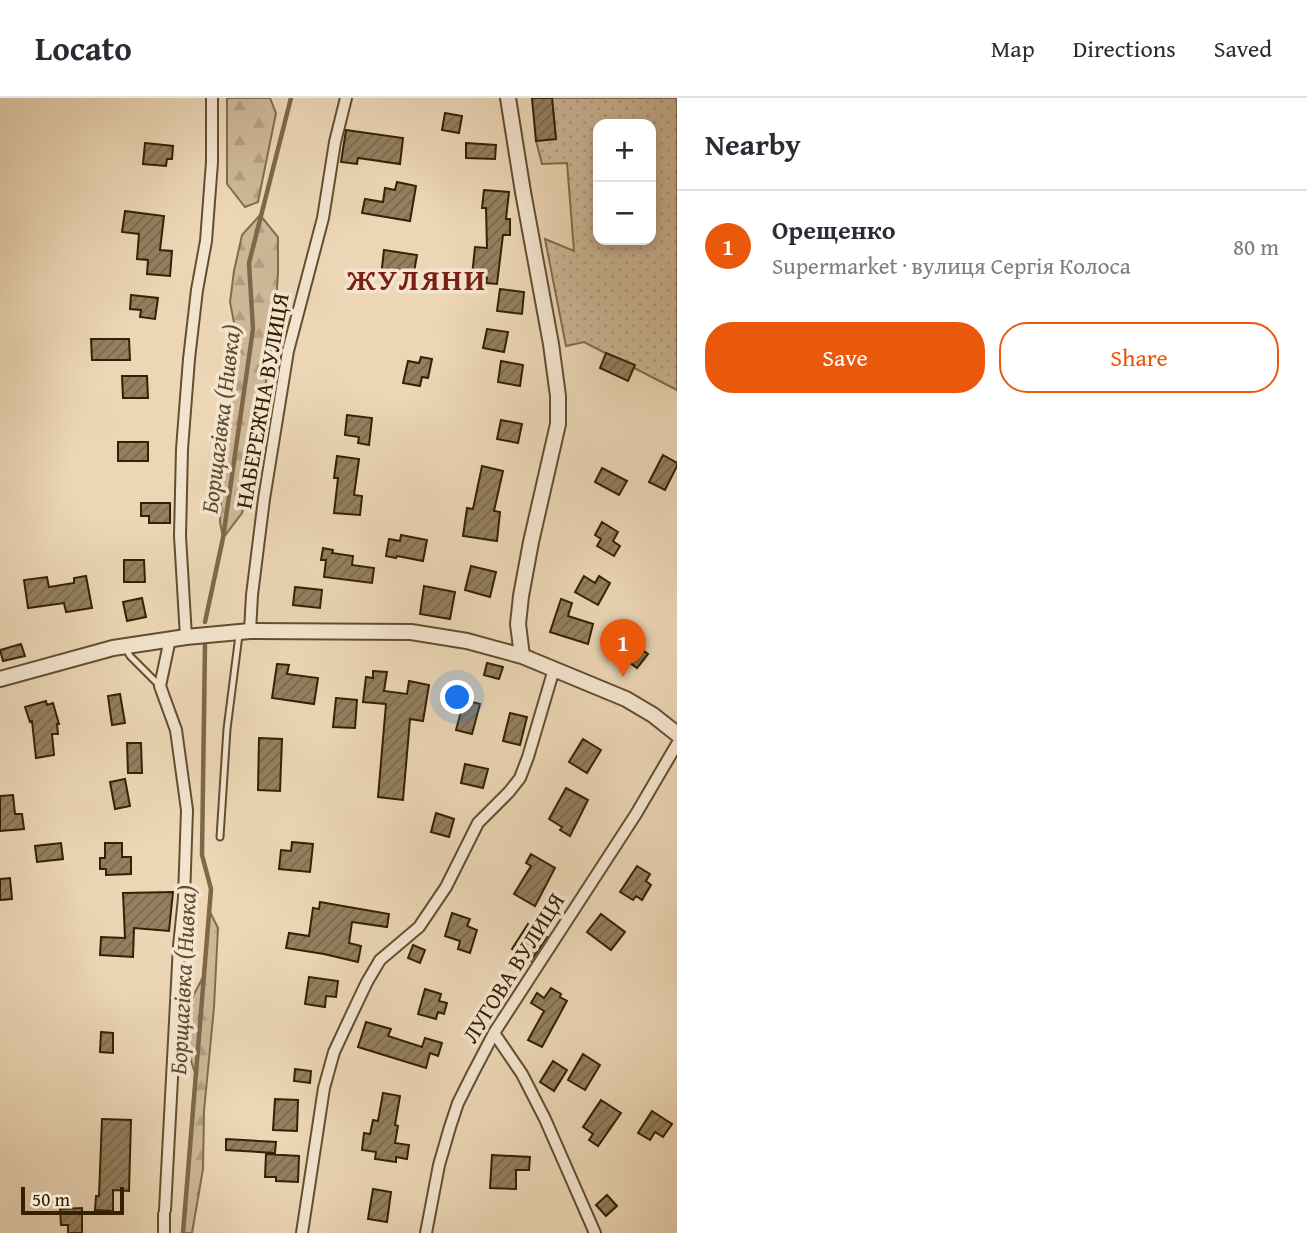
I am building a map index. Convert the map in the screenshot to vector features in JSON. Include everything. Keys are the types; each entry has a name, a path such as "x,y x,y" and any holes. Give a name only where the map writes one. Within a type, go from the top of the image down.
{"street":[{"path":"186,637 180,536 183,449 197,290 206,241 212,162 212,98"},
{"name":"НАБЕРЕЖНА ВУЛИЦЯ","path":"244,632 252,595 264,499 288,351 323,218 335,142 346,98"},
{"path":"508,98 558,396 558,424 521,596 518,624 522,656"},
{"path":"0,679 113,648 186,637 244,632 411,632 467,641 522,656 626,699 677,734"},
{"path":"164,1233 187,810 176,730 160,686 170,639"},
{"path":"302,1233 324,1088 334,1052 380,960 419,927 446,887 478,823 520,778 554,669"},
{"name":"ЛУГОВА ВУЛИЦЯ","path":"426,1233 439,1165 462,1094 494,1033 636,814 677,744"},
{"path":"494,1033 522,1074 545,1119 595,1233"}],"lane":[{"path":"220,837 227,729 244,632"},
{"path":"125,647 130,656 160,686"}],"green space":[{"path":"227,98 270,98 276,113 258,202 245,207 227,184"},
{"path":"552,98 677,98 677,390 584,342 566,346 545,239 574,251 567,163 542,164 536,141 556,139"},
{"path":"260,215 278,237 274,335 254,463 242,513 223,538 220,522 222,487 217,474 214,445 224,432 229,408 228,368 236,333 230,302 242,235"},
{"path":"209,910 218,928 204,1111 203,1169 192,1233 183,1233 195,1073 184,1039 189,1004 203,977"}],"building":[{"path":"532,98 552,98 556,139 536,141"},
{"path":"445,113 462,116 459,133 442,130"},
{"path":"346,130 403,138 400,164 358,158 357,164 341,162"},
{"path":"145,143 173,146 172,159 167,159 166,166 143,164"},
{"path":"466,143 496,145 495,159 466,158"},
{"path":"397,182 416,186 410,221 362,213 365,199 383,202 385,188 395,190"},
{"path":"484,190 509,192 506,219 510,219 510,235 503,235 497,284 486,283 487,278 472,276 475,247 487,248 486,208 482,208"},
{"path":"125,211 164,216 160,250 172,251 170,276 147,274 148,260 137,259 139,234 122,232"},
{"path":"384,250 417,255 414,272 394,269 393,277 381,276"},
{"path":"500,289 524,292 522,314 497,311"},
{"path":"131,295 158,298 155,319 140,317 141,310 130,309"},
{"path":"487,329 508,332 504,352 483,348"},
{"path":"91,339 129,339 130,360 92,360"},
{"path":"606,353 635,365 628,381 600,368"},
{"path":"421,357 432,359 428,378 422,377 420,386 403,383 408,361 419,363"},
{"path":"501,361 523,365 520,386 498,382"},
{"path":"122,376 147,376 148,398 123,398"},
{"path":"347,415 372,418 369,445 358,443 359,437 345,435"},
{"path":"501,420 522,424 518,443 497,439"},
{"path":"118,442 148,442 148,461 118,461"},
{"path":"663,455 677,463 665,490 649,482"},
{"path":"337,456 359,459 354,495 362,496 360,515 334,513 338,478 334,478"},
{"path":"482,466 503,471 494,511 500,512 497,541 463,536 467,508 473,509"},
{"path":"602,468 627,481 619,495 595,482"},
{"path":"141,503 170,503 170,523 149,523 149,516 141,516"},
{"path":"602,522 618,532 613,541 620,546 614,556 597,546 601,539 595,535"},
{"path":"401,535 427,540 423,561 386,556 389,539 400,541"},
{"path":"323,548 333,550 332,553 353,556 352,565 374,568 372,583 324,577 326,560 321,560"},
{"path":"124,560 144,560 145,582 124,582"},
{"path":"471,566 496,572 490,597 465,590"},
{"path":"86,576 92,608 66,612 64,603 28,608 24,580 47,577 49,587 74,583 74,578"},
{"path":"584,576 595,583 599,576 610,583 598,605 575,592"},
{"path":"424,586 455,592 450,619 420,614"},
{"path":"295,587 322,590 320,608 293,605"},
{"path":"142,598 146,617 127,621 123,602"},
{"path":"561,599 572,603 568,616 593,624 588,644 550,632"},
{"path":"631,642 648,654 637,668 621,656"},
{"path":"21,644 25,656 3,661 0,650"},
{"path":"487,663 503,667 499,679 484,675"},
{"path":"277,664 289,665 287,674 318,678 314,704 272,698"},
{"path":"373,671 387,672 384,691 407,694 409,681 429,685 423,721 410,719 403,800 378,797 386,704 363,702 366,677 373,678"},
{"path":"120,694 125,723 112,725 108,696"},
{"path":"336,698 357,700 355,728 333,727"},
{"path":"464,700 480,704 472,734 456,730"},
{"path":"46,701 47,705 53,703 59,724 58,734 52,734 54,755 36,758 32,721 30,722 25,707"},
{"path":"510,713 527,717 520,745 503,741"},
{"path":"259,738 282,739 280,791 258,790"},
{"path":"583,739 601,750 587,773 569,762"},
{"path":"127,743 141,743 142,773 128,773"},
{"path":"465,764 488,769 483,788 461,783"},
{"path":"125,779 130,806 115,809 110,782"},
{"path":"566,788 588,800 570,836 549,819"},
{"path":"13,795 15,814 22,814 24,829 0,831 0,796"},
{"path":"436,813 454,819 449,837 431,832"},
{"path":"292,842 313,844 310,872 279,869 281,850 291,851"},
{"path":"61,843 63,859 37,862 35,846"},
{"path":"105,843 122,843 122,857 131,857 131,874 106,875 106,869 100,869 100,858 105,858"},
{"path":"531,854 555,868 535,906 514,894 531,866 526,863"},
{"path":"637,866 650,874 646,881 651,885 642,900 636,896 633,900 620,892"},
{"path":"10,878 12,899 0,900 0,879"},
{"path":"173,892 169,931 134,928 133,957 100,955 101,937 125,938 123,893"},
{"path":"320,902 389,914 387,927 352,922 349,943 361,946 358,962 286,948 289,933 309,936 313,908 319,909"},
{"path":"452,913 470,919 467,926 477,930 470,953 458,949 460,941 445,936"},
{"path":"601,914 625,932 611,950 587,932"},
{"path":"528,924 547,937 531,961 512,949"},
{"path":"413,945 425,950 420,963 408,958"},
{"path":"309,977 338,981 336,997 326,996 325,1007 305,1004"},
{"path":"551,988 567,1001 542,1047 528,1040 544,1011 531,1003 537,993 544,998"},
{"path":"425,989 441,994 439,1001 447,1003 444,1014 438,1012 436,1019 418,1014"},
{"path":"366,1022 391,1029 388,1036 422,1047 425,1038 442,1043 438,1056 430,1053 426,1068 358,1047"},
{"path":"101,1032 113,1033 113,1053 100,1052"},
{"path":"583,1054 600,1065 585,1090 568,1080"},
{"path":"553,1061 567,1070 554,1091 540,1082"},
{"path":"295,1069 311,1071 310,1083 294,1081"},
{"path":"383,1093 400,1096 395,1143 409,1145 407,1159 396,1157 396,1162 375,1159 376,1152 362,1150 364,1133 370,1134 373,1120 378,1121"},
{"path":"275,1099 298,1100 297,1131 273,1130"},
{"path":"601,1100 621,1113 598,1146 589,1140 593,1134 583,1127"},
{"path":"652,1111 672,1124 663,1137 655,1132 650,1140 638,1133"},
{"path":"102,1119 131,1120 129,1191 113,1190 113,1211 95,1210 96,1196 99,1196"},
{"path":"226,1139 276,1142 275,1153 226,1150"},
{"path":"266,1154 299,1156 298,1182 276,1181 276,1177 265,1177"},
{"path":"492,1155 530,1157 529,1170 516,1170 516,1189 490,1188"},
{"path":"373,1189 391,1192 387,1222 368,1219"},
{"path":"607,1195 617,1206 606,1216 596,1205"},
{"path":"82,1208 82,1233 68,1233 68,1225 61,1225 60,1209"}],"waterway":[{"name":"Борщагівка (Нивка)","path":"205,622 223,538 253,329 249,263 291,98"},
{"name":"Борщагівка (Нивка)","path":"183,1233 211,889 202,855 205,645"}],"place":[{"name":"Орещенко","path":"623,677"}],"district":[{"name":"ЖУЛЯНИ","path":"417,280"}]}
